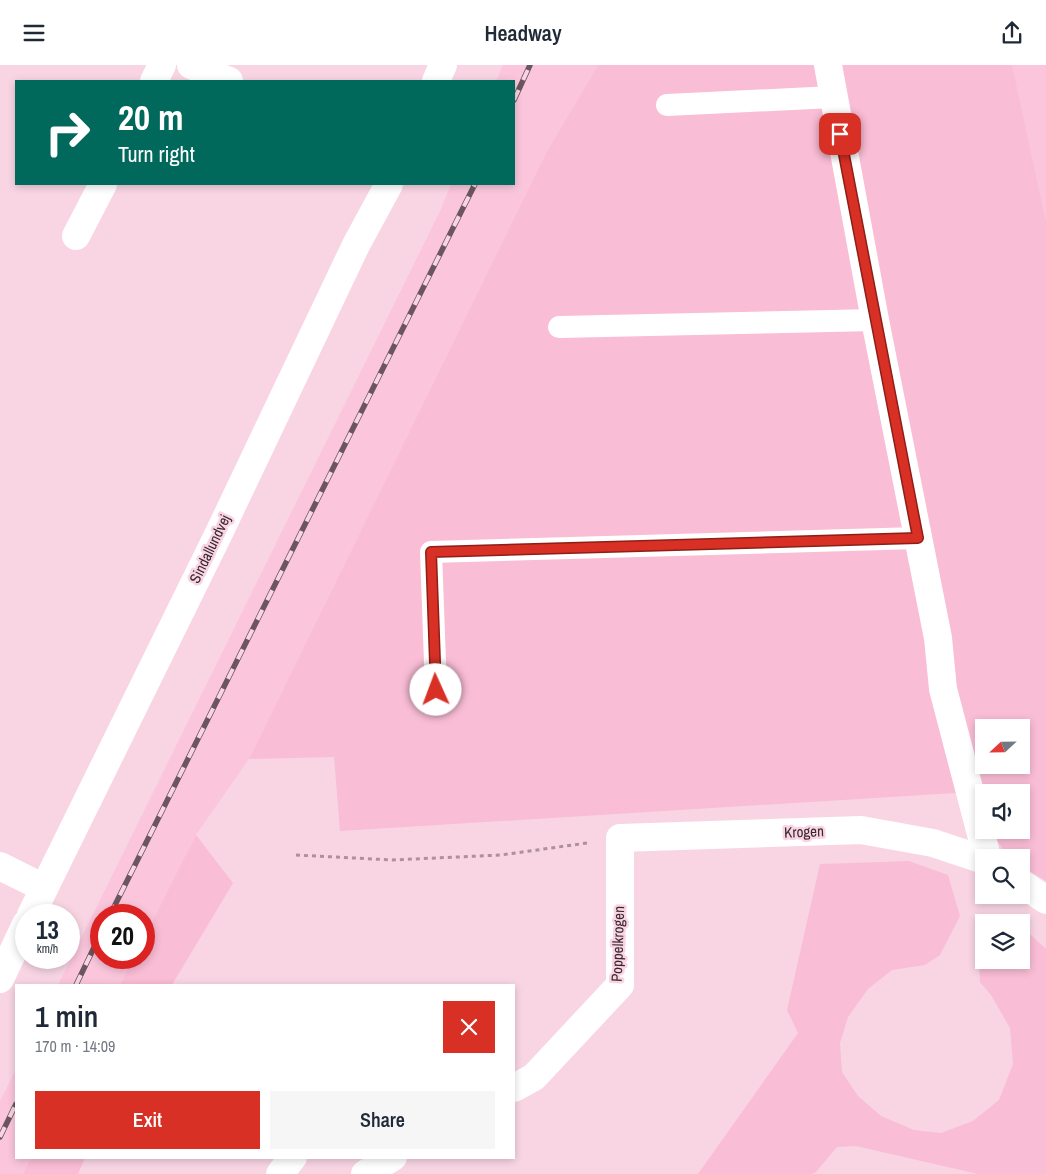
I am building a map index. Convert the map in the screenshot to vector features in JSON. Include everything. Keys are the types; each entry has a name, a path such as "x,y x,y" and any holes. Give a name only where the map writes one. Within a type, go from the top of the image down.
{"street":[{"path":"154,80 162,65"},
{"path":"191,65 226,80"},
{"path":"436,80 443,65"},
{"path":"828,65 875,320 938,637 943,689 985,849"},
{"path":"76,237 102,185"},
{"name":"Sindallundvej","path":"36,904 222,526 356,245 388,185"},
{"name":"Krogen","path":"620,838 861,830 933,843 975,857"},
{"name":"Poppelkrogen","path":"520,1079 620,985 620,838"},
{"path":"0,866 44,888"},
{"path":"1030,889 1046,899"},
{"path":"0,979 15,947"},
{"path":"280,1174 291,1159"},
{"path":"365,1174 390,1159"}],"lane":[{"path":"667,105 833,97"},
{"path":"558,327 875,320"},
{"path":"436,690 431,552 918,538"}],"path":[{"path":"296,855 392,860 501,855 620,838"}],"shaded area":[{"path":"503,65 598,65 546,153 249,759 196,835 155,916 155,904 98,904 441,209 451,185 515,185 515,80 496,80"},
{"path":"598,65 1012,65 1046,221 1046,881 1030,871 1030,849 1003,849 996,839 1030,839 1030,784 975,784 975,792 340,831 334,757 249,759 546,153"},
{"path":"1012,65 1046,65 1046,221 1013,71"},
{"path":"196,835 233,883 173,984 121,984 128,969 155,969 155,916"},
{"path":"909,861 948,875 960,916 940,955 925,965 892,970 868,989 848,1017 840,1043 842,1072 858,1096 881,1116 914,1130 941,1133 973,1121 999,1100 1013,1064 1010,1028 991,995 980,982 979,969 1030,969 1030,934 1046,949 1046,1174 978,1174 856,1146 837,1147 816,1172 812,1174 698,1174 798,1033 787,1010 820,864"},
{"path":"90,920 90,969 128,969 121,984 58,984 66,969 80,969 80,940"},
{"path":"15,1071 15,1159 30,1159 23,1174 0,1174 0,1101"},
{"path":"30,1159 85,1159 78,1174 23,1174"}],"railway":[{"path":"515,98 530,65"},
{"path":"115,904 475,185"},
{"path":"76,984 90,956"},
{"path":"0,1137 15,1106"}],"route":[{"path":"436,690 431,552 918,538 840,134"}]}
